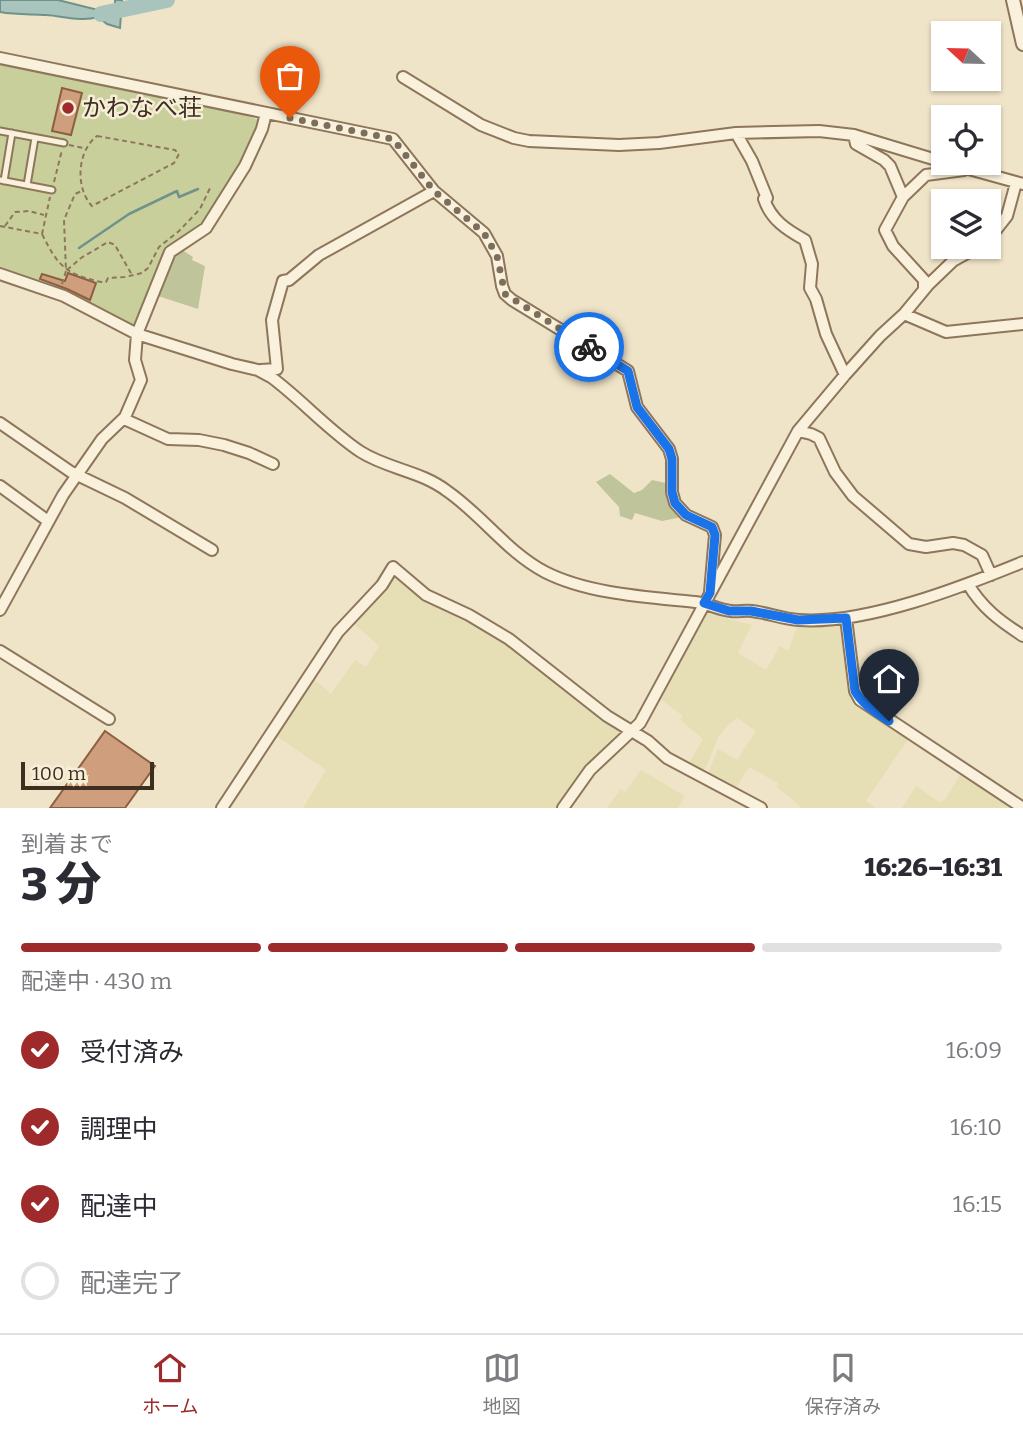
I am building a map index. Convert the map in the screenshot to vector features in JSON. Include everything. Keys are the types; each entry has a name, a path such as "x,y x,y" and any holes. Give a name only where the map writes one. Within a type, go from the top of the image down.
{"street":[{"path":"1013,0 1023,44"},
{"path":"0,58 393,139 434,191 484,233 497,256 505,294 628,371 637,407 669,449 675,503 686,515 712,527 715,535 707,598"},
{"path":"403,77 481,125 529,141 619,145 736,133 819,131 854,135 931,158"},
{"path":"0,610 48,521 78,474 102,439 124,419 141,380 135,360 137,334 170,252 206,229 245,166 262,129 266,113"},
{"path":"736,133 752,161 767,198 764,199 766,206 775,220 805,240 812,264 810,288 826,334 845,375"},
{"path":"854,135 856,144 890,166 903,197"},
{"path":"924,290 924,280 893,246 885,230 903,197 926,175 931,174"},
{"path":"989,175 1019,183 1007,216 1001,224"},
{"path":"0,274 64,296 137,334 232,364 258,370 277,369 272,320 283,281 289,280 319,254 434,191"},
{"path":"563,808 590,770 640,723 798,431 880,336 957,259"},
{"path":"904,314 946,332 1023,324"},
{"path":"258,370 283,386 359,451 418,474 447,491 505,542 546,572 607,591 707,598 729,611 751,611 798,620 846,618 968,584 1023,562"},
{"path":"124,419 168,439 199,440 224,445 273,464"},
{"path":"0,423 71,472 125,498 212,550"},
{"path":"798,431 819,438 835,472 853,496 909,544 926,547 953,543 964,545 982,555 991,575"},
{"path":"0,486 48,521"},
{"path":"222,808 338,632 382,585 393,568 426,595 469,615 509,639 607,716 648,741 667,758 761,808"},
{"path":"968,584 978,601 993,616 1023,636"},
{"path":"846,618 855,691 860,700 1023,808"},
{"path":"0,651 109,719"}],"lane":[{"path":"0,131 64,144"},
{"path":"12,133 2,180 51,190"},
{"path":"26,185 36,138"}],"path":[{"path":"97,136 175,150 179,154 174,163 96,205 92,206 88,202 84,190 81,165 86,148 97,136"},
{"path":"42,234 66,271 101,282 106,282 108,278 132,276 148,268 159,247 194,216 211,186"},
{"path":"61,288 66,271 64,219 75,194 84,190"},
{"path":"5,227 15,212 29,211 46,216"},
{"path":"66,271 81,258 108,242 115,245 132,276"}],"shaded area":[{"path":"393,574 437,607 467,619 507,643 622,729 623,732 559,808 303,808 326,770 275,735 313,678 331,694 355,660 366,667 379,646 353,623"},
{"path":"706,613 752,625 738,653 766,670 780,646 788,651 797,627 847,624 858,702 911,735 866,801 876,808 802,808 777,787 778,783 749,767 735,789 710,775 708,773 718,749 737,760 756,731 737,718 719,736 703,771 689,763 703,739 680,720 683,716 659,698"},
{"path":"641,770 685,796 678,808 607,808 621,789 625,792"},
{"path":"966,774 1012,806 1011,808 902,808 916,786 939,802 945,800 960,775"}],"green space":[{"path":"0,61 231,110 264,122 206,225 190,235 136,329 0,270"},
{"path":"179,248 193,257 192,260 205,266 198,309 155,295 171,253"},
{"path":"610,474 634,493 642,490 652,480 670,484 682,517 662,521 635,513 632,520 620,516 619,507 596,482"}],"water":[{"path":"0,0 58,0 98,10 110,9 115,0 122,0 120,28 107,24 98,17 79,19 0,12"}],"building":[{"name":"かわなべ荘","path":"62,88 82,93 71,135 52,131"},
{"path":"68,273 96,283 90,300 40,279 42,274 65,281"},
{"path":"105,731 155,766 125,808 50,808"}],"waterway":[{"path":"101,14 167,0"},
{"path":"79,248 129,214 177,191 179,197 198,189"}],"way so far":[{"path":"290,118 393,139 434,191 484,233 497,256 505,294 589,347"}],"place":[{"name":"かわなべ荘","path":"68,108"}],"route":[{"path":"589,347 628,371 637,407 669,449 675,503 686,515 712,527 715,535 710,593 704,603 729,611 751,611 798,620 846,618 855,691 860,700 889,721"}]}
